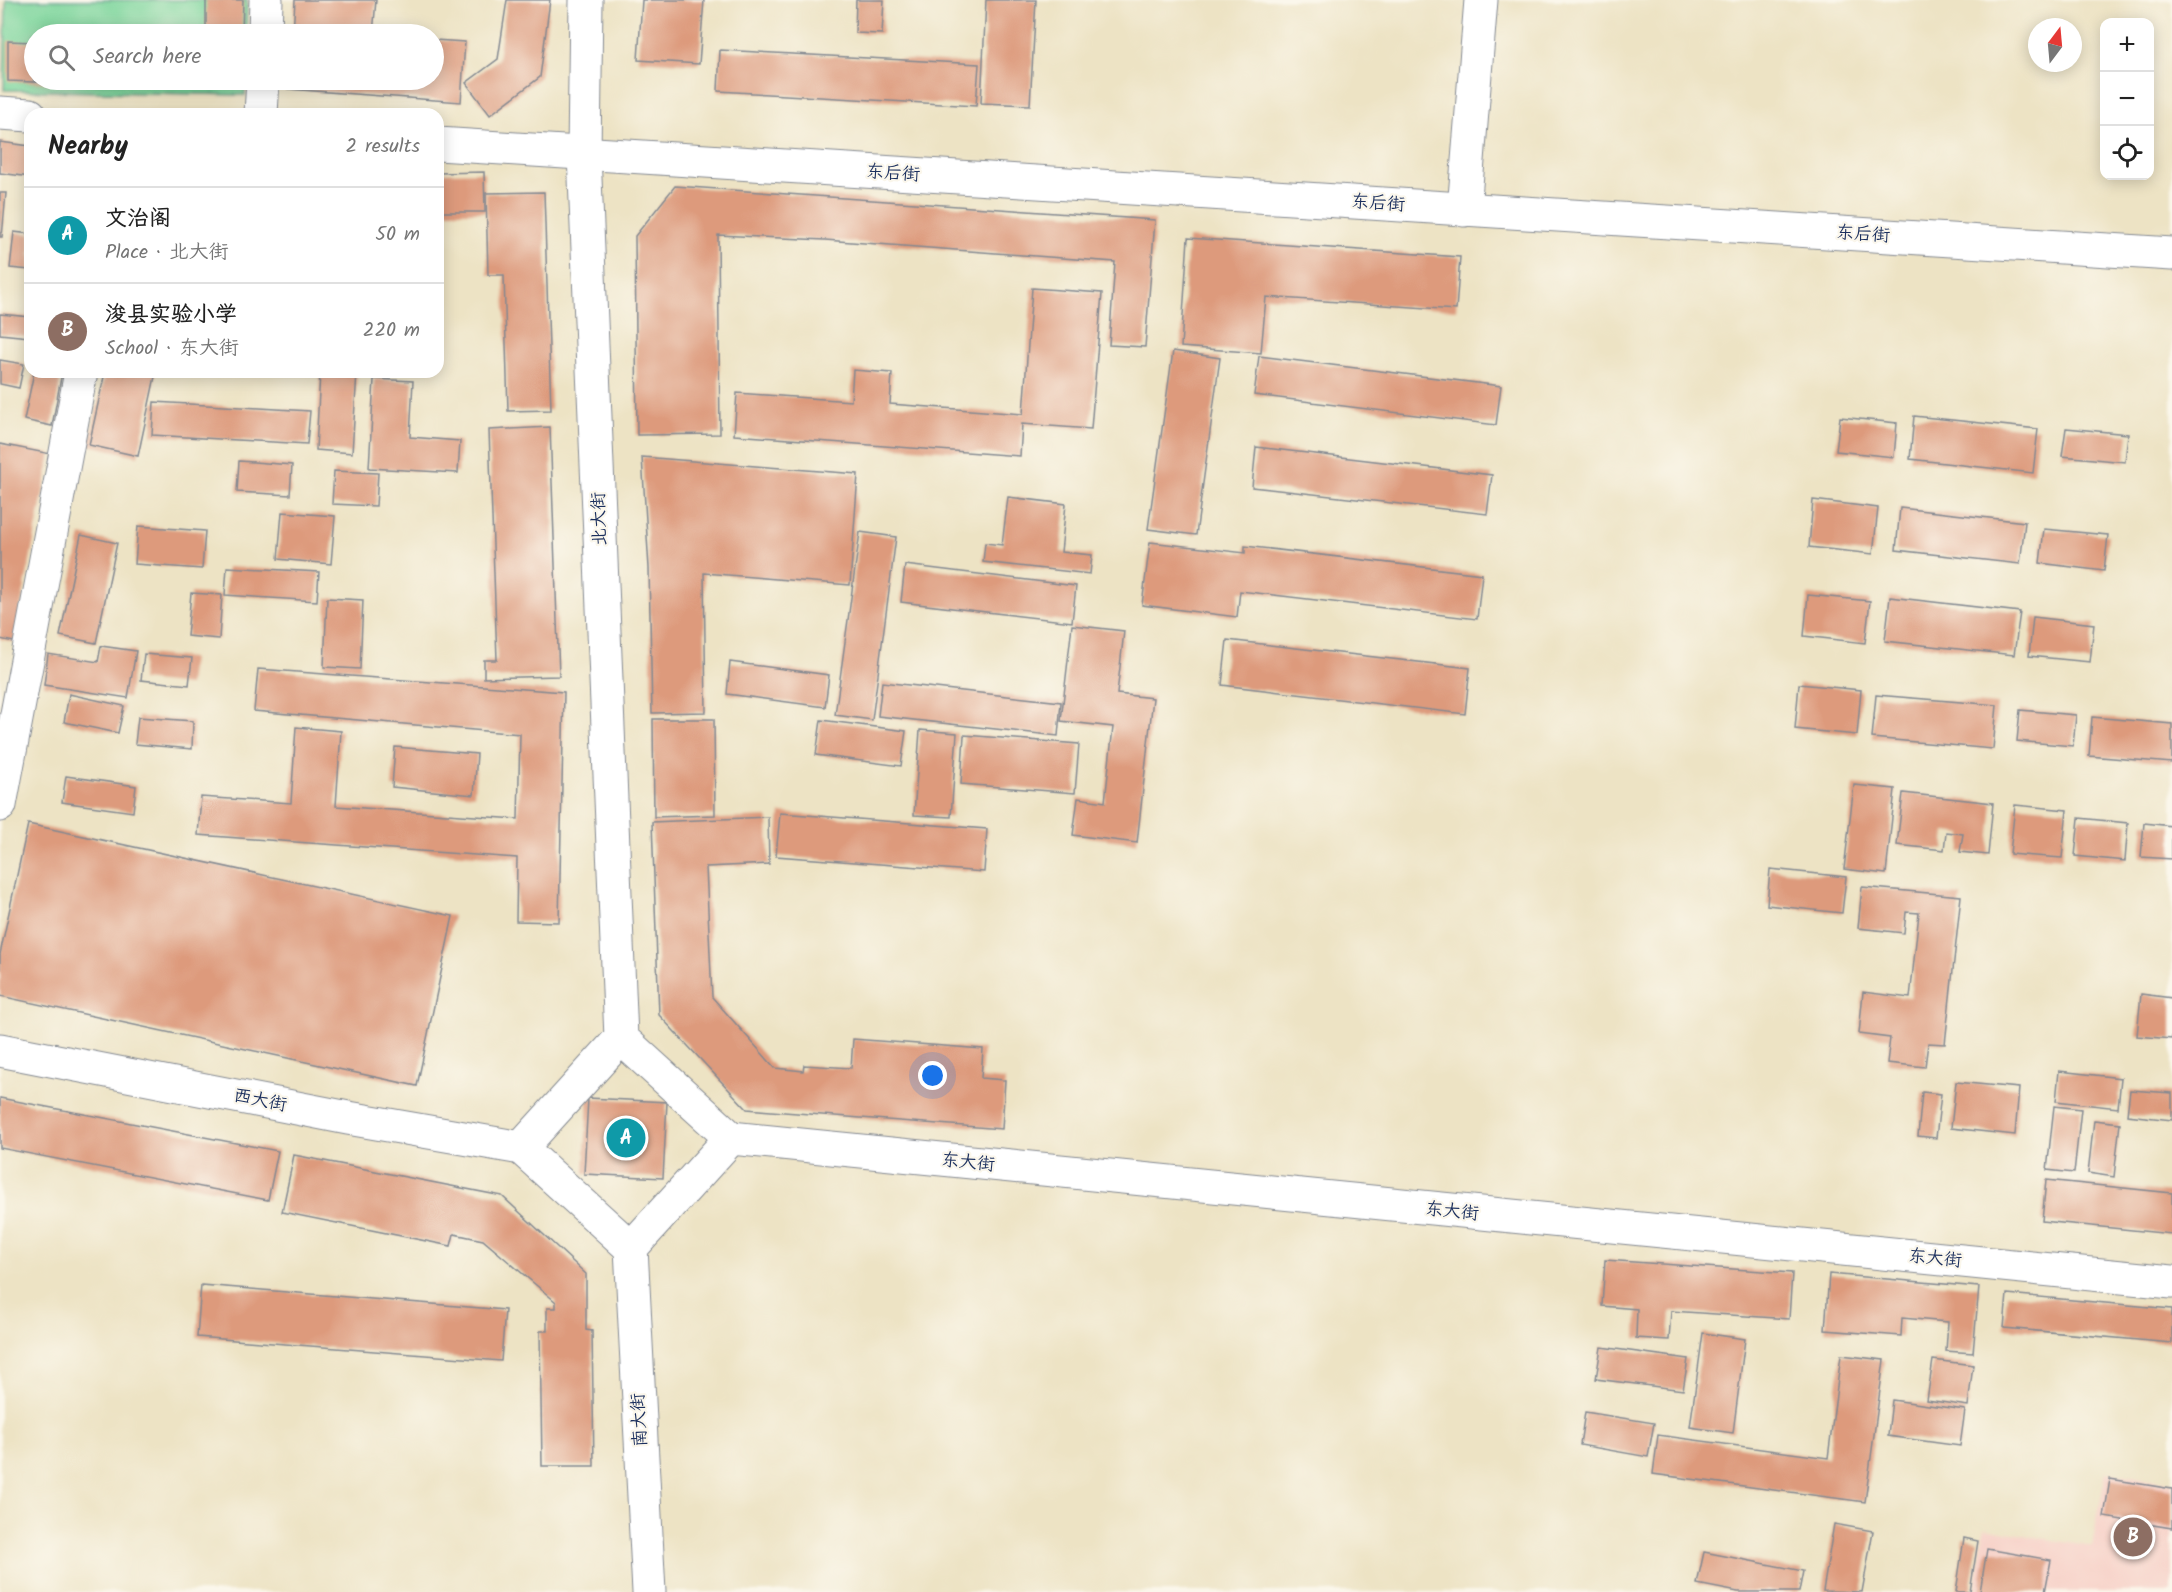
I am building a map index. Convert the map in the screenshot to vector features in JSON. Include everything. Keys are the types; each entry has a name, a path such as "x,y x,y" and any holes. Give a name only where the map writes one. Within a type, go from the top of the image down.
{"street":[{"path":"265,24 266,0"},
{"name":"北大街","path":"586,0 584,154 621,1038"},
{"path":"1464,210 1481,0"},
{"path":"261,108 262,90"},
{"path":"0,113 24,115"},
{"name":"东后街","path":"444,144 2172,254"},
{"path":"0,805 80,378"},
{"path":"621,1038 731,1138 631,1248 521,1148 621,1038"},
{"name":"西大街","path":"0,1050 348,1118 521,1148"},
{"name":"东大街","path":"731,1138 2172,1282"},
{"name":"南大街","path":"631,1248 649,1592"}],"shaded area":[{"path":"2106,1472 2172,1483 2172,1592 1975,1592 1984,1528 2092,1547"}],"green space":[{"path":"6,0 247,0 246,24 24,24 24,90 245,90 245,95 4,90"}],"building":[{"path":"206,0 243,0 242,24 206,24"},
{"path":"295,0 376,0 374,24 294,24"},
{"path":"507,0 550,0 540,77 490,115 466,83 498,59"},
{"path":"642,0 704,0 699,64 638,60"},
{"path":"856,0 884,0 882,34 855,33"},
{"path":"986,0 1036,0 1030,105 981,103"},
{"path":"8,41 24,42 24,82 8,81"},
{"path":"444,41 465,42 461,102 301,90 444,90"},
{"path":"720,50 979,64 976,106 718,91"},
{"path":"0,142 24,145 24,176 0,173"},
{"path":"484,172 485,212 444,212 444,173"},
{"path":"675,186 1155,220 1145,347 1109,345 1115,262 825,240 718,235 720,434 637,435 635,236"},
{"path":"544,192 551,410 508,411 504,275 488,275 486,193"},
{"path":"0,193 6,193 2,237 0,237"},
{"path":"14,232 24,233 24,269 10,268"},
{"path":"1188,238 1460,257 1456,310 1266,297 1261,353 1181,347"},
{"path":"1032,288 1102,293 1091,429 1022,424 1020,456 734,435 737,393 851,401 853,370 892,373 890,404 1023,414"},
{"path":"0,314 24,316 24,336 0,334"},
{"path":"1173,351 1220,358 1196,535 1148,529"},
{"path":"1259,356 1501,386 1496,425 1254,395"},
{"path":"0,360 24,364 19,388 0,384"},
{"path":"33,378 61,378 52,426 24,420"},
{"path":"104,378 155,378 138,456 89,445"},
{"path":"320,378 357,378 352,453 316,450"},
{"path":"374,379 413,381 410,437 460,441 458,473 369,468"},
{"path":"154,402 310,411 307,444 152,435"},
{"path":"1914,416 2038,429 2033,473 1910,459"},
{"path":"1840,417 1897,423 1894,457 1836,451"},
{"path":"550,427 559,676 484,678 484,660 497,660 489,430"},
{"path":"2066,428 2128,434 2125,462 2062,456"},
{"path":"0,444 51,454 14,642 0,639"},
{"path":"1256,447 1492,475 1487,514 1252,487"},
{"path":"642,457 858,474 850,585 704,573 706,712 652,713 649,568"},
{"path":"239,461 292,465 290,495 237,492"},
{"path":"334,471 378,473 376,506 332,504"},
{"path":"1008,497 1066,504 1061,552 1092,555 1090,574 983,562 985,543 1002,545"},
{"path":"1813,500 1878,508 1873,554 1809,547"},
{"path":"1900,508 2025,522 2020,564 1896,550"},
{"path":"282,512 335,516 331,564 278,559"},
{"path":"138,526 205,531 202,569 135,564"},
{"path":"2044,529 2108,535 2104,571 2040,563"},
{"path":"860,532 896,537 872,720 835,715"},
{"path":"81,535 117,543 96,643 60,636"},
{"path":"1150,542 1245,553 1245,546 1482,574 1477,619 1240,591 1237,617 1142,605"},
{"path":"905,565 1076,586 1072,622 901,602"},
{"path":"227,567 319,572 317,601 225,595"},
{"path":"191,593 222,595 219,639 187,636"},
{"path":"1808,595 1870,601 1865,643 1804,636"},
{"path":"1890,597 2020,612 2014,655 1885,641"},
{"path":"327,598 363,600 360,669 324,667"},
{"path":"2033,617 2094,624 2090,662 2029,656"},
{"path":"1072,625 1124,631 1117,694 1153,698 1137,843 1073,835 1078,798 1105,802 1113,727 1061,721"},
{"path":"1227,640 1470,668 1465,714 1222,685"},
{"path":"101,646 136,651 128,698 44,685 48,654 98,662"},
{"path":"144,654 192,658 189,685 141,680"},
{"path":"730,662 829,675 825,707 727,694"},
{"path":"258,669 564,692 559,922 516,921 517,858 198,835 201,797 291,803 296,727 341,731 336,806 518,819 520,734 254,711"},
{"path":"882,682 1061,702 1058,736 878,716"},
{"path":"1799,684 1861,690 1857,735 1795,729"},
{"path":"69,694 124,706 118,733 64,722"},
{"path":"1876,695 1997,705 1993,749 1872,738"},
{"path":"2020,710 2076,715 2073,746 2017,741"},
{"path":"138,717 193,721 192,749 135,744"},
{"path":"2092,717 2172,724 2172,763 2089,756"},
{"path":"653,719 714,719 715,815 654,817"},
{"path":"821,720 906,731 901,766 816,755"},
{"path":"920,730 957,733 951,817 914,815"},
{"path":"964,735 1079,744 1075,793 961,784"},
{"path":"395,747 477,754 474,795 392,787"},
{"path":"66,776 136,786 133,812 62,802"},
{"path":"1854,785 1895,789 1886,874 1844,869"},
{"path":"1903,793 1993,803 1988,855 1960,852 1963,834 1946,832 1944,850 1897,845"},
{"path":"2015,805 2067,810 2062,858 2010,854"},
{"path":"780,813 987,829 984,872 776,856"},
{"path":"768,817 769,864 706,867 712,997 775,1068 803,1071 804,1065 851,1068 853,1039 983,1049 981,1078 1005,1080 1002,1129 747,1109 659,1015 652,822"},
{"path":"2079,818 2128,823 2125,861 2075,856"},
{"path":"2144,823 2172,826 2172,859 2141,857"},
{"path":"28,824 453,916 417,1086 0,996 0,954"},
{"path":"1770,869 1846,877 1842,913 1767,905"},
{"path":"1862,887 1961,896 1945,1044 1928,1043 1925,1067 1887,1063 1890,1038 1859,1034 1863,992 1910,998 1919,913 1906,912 1904,933 1858,928"},
{"path":"2141,994 2172,998 2172,1039 2137,1036"},
{"path":"2059,1071 2121,1078 2118,1108 2056,1101"},
{"path":"1956,1082 2019,1088 2015,1135 1951,1128"},
{"path":"2130,1090 2172,1093 2172,1120 2127,1115"},
{"path":"1922,1092 1941,1094 1936,1138 1918,1136"},
{"path":"0,1098 278,1151 268,1200 0,1148"},
{"path":"588,1098 667,1102 663,1178 584,1174"},
{"path":"2054,1106 2081,1109 2074,1173 2047,1170"},
{"path":"2094,1120 2120,1123 2114,1177 2088,1173"},
{"path":"294,1155 502,1196 586,1274 586,1330 592,1331 594,1466 542,1466 540,1331 547,1331 547,1308 556,1308 556,1302 483,1240 454,1234 451,1246 282,1212"},
{"path":"2046,1180 2172,1193 2172,1234 2042,1221"},
{"path":"1605,1260 1792,1273 1789,1319 1671,1311 1669,1340 1636,1338 1637,1309 1602,1306"},
{"path":"1829,1274 1979,1287 1973,1353 1946,1351 1948,1322 1902,1318 1901,1336 1825,1330"},
{"path":"201,1285 505,1310 501,1361 197,1337"},
{"path":"2007,1294 2172,1309 2172,1343 2004,1328"},
{"path":"1703,1333 1745,1339 1733,1433 1690,1427"},
{"path":"1601,1347 1688,1359 1683,1390 1596,1379"},
{"path":"1841,1355 1884,1360 1865,1502 1653,1474 1658,1435 1828,1458"},
{"path":"1933,1360 1973,1365 1968,1406 1927,1400"},
{"path":"1892,1400 1965,1410 1960,1446 1888,1436"},
{"path":"1585,1412 1654,1423 1648,1457 1580,1445"},
{"path":"2110,1479 2172,1489 2172,1528 2104,1517"},
{"path":"1834,1524 1873,1531 1862,1592 1823,1591"},
{"path":"1964,1538 1978,1541 1970,1592 1956,1592"},
{"path":"1987,1549 2051,1560 2045,1592 1980,1592"},
{"path":"1704,1552 1803,1571 1799,1592 1738,1592 1697,1584"}],"place":[{"name":"文治阁","path":"626,1138"},
{"name":"浚县实验小学","path":"2133,1537"}]}
